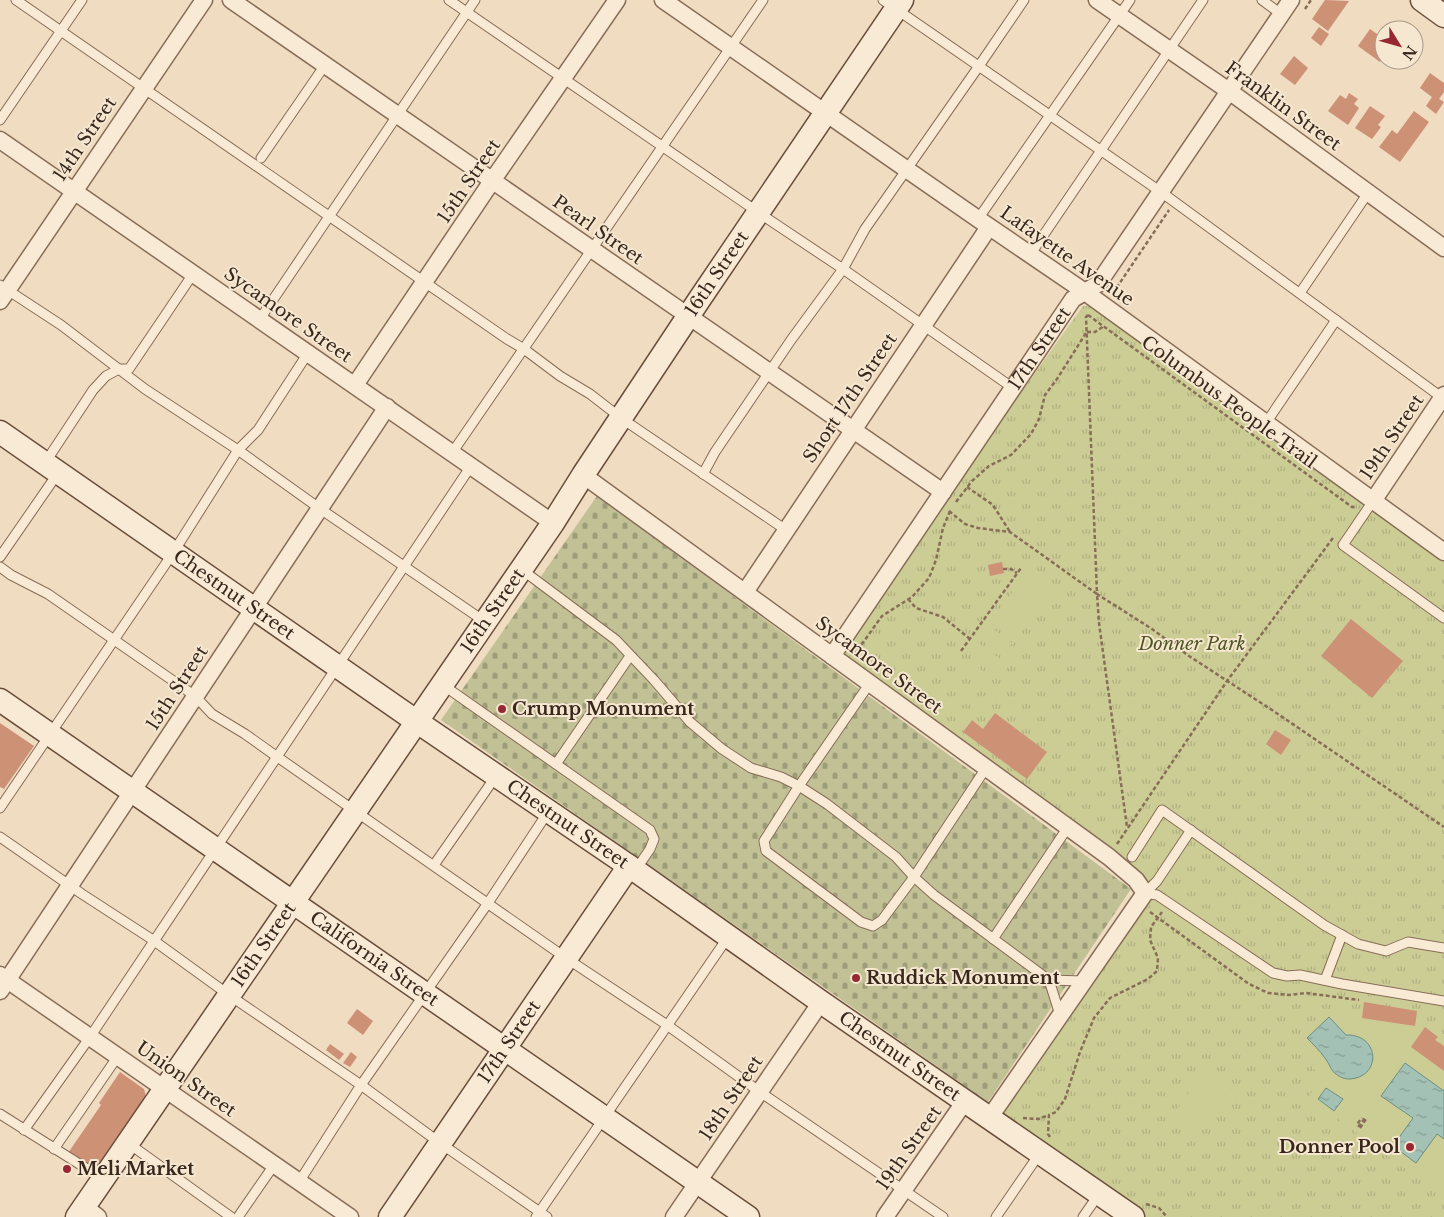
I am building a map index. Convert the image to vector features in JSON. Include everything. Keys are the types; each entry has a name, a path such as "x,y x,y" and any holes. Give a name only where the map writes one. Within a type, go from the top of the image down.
{"street":[{"name":"14th Street","path":"2,292 74,191 204,0"},
{"name":"Pearl Street","path":"231,0 949,498"},
{"name":"15th Street","path":"355,385 492,181 617,0"},
{"name":"Lafayette Avenue","path":"663,0 1085,292 1444,552"},
{"name":"Franklin Street","path":"1096,0 1229,90 1444,248"},
{"name":"17th Street","path":"832,656 949,498 1013,388 1073,299 1098,284 1291,0"},
{"name":"16th Street","path":"87,1214 103,1179 553,523 582,475 826,113 894,3"},
{"name":"Sycamore Street","path":"0,140 553,523"},
{"name":"Short 17th Street","path":"744,592 923,325 984,223"},
{"name":"19th Street","path":"1373,501 1443,397"},
{"name":"15th Street","path":"3,982 70,886 387,407"},
{"name":"Chestnut Street","path":"0,432 416,722 632,868 965,1101 990,1117 1046,1146 1099,1194 1136,1210"},
{"name":"Sycamore Street","path":"582,475 1109,857 1136,880 1145,893"},
{"name":"California Street","path":"0,700 748,1217"},
{"name":"17th Street","path":"390,1217 566,958 632,868"},
{"path":"990,1117 1145,893"},
{"name":"Union Street","path":"3,982 90,1037 350,1217"},
{"name":"18th Street","path":"674,1217 821,1002"},
{"name":"19th Street","path":"885,1217 965,1101"}],"lane":[{"path":"16,0 786,530"},
{"path":"0,120 82,0"},
{"path":"450,0 758,212 843,268 1013,388"},
{"path":"260,319 474,0"},
{"path":"452,453 763,0"},
{"path":"703,474 715,452 843,268 865,229 1024,0"},
{"path":"984,223 1050,115 1130,0"},
{"path":"1030,255 1203,0"},
{"path":"1262,0 1281,14"},
{"path":"894,3 979,66 1160,192 1443,397"},
{"path":"261,158 325,65"},
{"path":"1300,294 1368,192"},
{"path":"0,557 93,390 106,376 119,369 129,370 193,274"},
{"path":"2,292 61,325 145,389 238,450 485,622"},
{"path":"1266,423 1336,320"},
{"path":"0,808 173,553 238,450 258,430 308,352"},
{"path":"24,1130 90,1037 471,466"},
{"path":"1373,501 1343,546 1444,618"},
{"path":"0,568 48,594 195,696 212,714 245,734 566,958 667,1025 760,1092 944,1217"},
{"path":"521,569 616,640 690,722 722,749 751,768 799,786 827,804 896,857 934,896 1050,980 1083,981"},
{"path":"556,764 630,656"},
{"path":"870,683 799,786 764,841 766,851 861,922 873,926 882,920 914,877 986,768"},
{"path":"442,684 650,830 654,839 650,849 632,868"},
{"path":"434,865 496,776"},
{"path":"1132,857 1162,810 1324,925 1358,944 1386,951 1408,942 1444,948"},
{"path":"299,1182 360,1085 488,903 549,812"},
{"path":"993,939 1068,827"},
{"path":"1145,893 1157,881 1191,830"},
{"path":"0,837 70,886 153,940 541,1215 603,1118 729,937"},
{"path":"1145,893 1157,895 1273,973 1287,976 1300,975 1444,1001"},
{"path":"1325,980 1342,935"},
{"path":"1050,980 1060,1015"},
{"path":"54,1149 118,1056"},
{"path":"0,1114 103,1179"},
{"path":"128,1143 231,1217"},
{"path":"996,1217 1046,1146"},
{"path":"238,1217 274,1164"},
{"path":"1083,1217 1099,1194"}],"path":[{"path":"1300,15 1311,0"},
{"path":"1115,291 1174,202"},
{"name":"Columbus People Trail","path":"1087,332 1086,317 1088,315 1352,506 1356,507 1350,515"},
{"path":"1087,332 1095,332 1104,326"},
{"path":"949,498 967,487 989,466 1011,455 1030,434 1039,419 1045,395 1087,332"},
{"path":"1087,332 1098,623 1127,827"},
{"path":"967,487 993,505 1010,532 1097,594 1152,629 1189,656 1444,827"},
{"path":"854,672 861,662 853,656 882,616 912,597 929,578 936,560 943,528 950,511 965,524 978,528 1010,532"},
{"path":"1109,857 1127,827 1227,681 1338,531"},
{"path":"961,651 1021,568"},
{"path":"1004,569 1011,569 1017,573"},
{"path":"908,599 916,608 944,618 970,639"},
{"path":"1021,1118 1038,1119 1056,1112 1065,1099 1080,1052 1094,1018 1110,998 1148,979 1157,971 1158,958 1150,940 1151,927 1169,903"},
{"path":"1046,1146 1048,1115"},
{"path":"1360,1128 1366,1119 1359,1126 1357,1124 1362,1118"},
{"path":"1136,1210 1159,1208 1167,1217"}],"green space":[{"name":"Donner Park","path":"1102,304 1444,553 1444,1217 1133,1217 990,1117 1145,893 832,656 1083,306"},
{"path":"597,496 1131,889 988,1102 441,720"},
{"path":"1024,575 1048,592 1040,603 1017,586"},
{"path":"1013,591 1037,608 1029,619 1005,602"},
{"path":"1002,607 1025,624 1017,635 994,618"},
{"path":"989,626 1012,643 1004,654 981,637"},
{"path":"977,642 1000,659 993,670 969,653"},
{"path":"965,658 988,675 980,686 957,669"},
{"name":"Donner Pool","path":"1333,1008 1362,1012 1362,1018 1425,1027 1411,1047 1444,1071 1444,1197 1308,1097 1322,1079 1292,1042"},
{"path":"1205,1069 1231,1086 1200,1132 1174,1114"}],"water":[{"path":"1329,1017 1346,1035 1365,1041 1371,1048 1372,1064 1368,1071 1360,1076 1348,1079 1338,1075 1307,1038"},
{"path":"1405,1063 1444,1091 1444,1139 1437,1134 1416,1163 1393,1146 1413,1118 1381,1096"},
{"path":"1326,1088 1343,1099 1334,1111 1318,1099"}],"building":[{"path":"1325,0 1349,1 1328,31 1312,19"},
{"path":"1319,27 1329,34 1321,46 1311,38"},
{"path":"1370,29 1374,32 1374,58 1358,46"},
{"path":"1294,56 1308,68 1295,85 1280,74"},
{"path":"1430,73 1444,83 1444,92 1439,99 1444,102 1436,114 1426,106 1432,97 1420,88"},
{"path":"1349,93 1358,99 1354,104 1359,108 1348,125 1328,111 1340,95 1346,99"},
{"path":"1370,106 1385,116 1378,125 1381,127 1372,139 1355,128"},
{"path":"1414,111 1429,122 1400,162 1379,147 1392,130 1397,134"},
{"path":"1002,562 1004,573 990,576 988,565"},
{"path":"1351,619 1403,661 1372,698 1321,656"},
{"path":"995,713 1047,752 1027,779 963,732 972,720 983,729"},
{"path":"0,723 34,746 4,789 0,787"},
{"path":"1275,730 1291,740 1281,755 1266,744"},
{"path":"1364,1002 1417,1011 1415,1026 1362,1018"},
{"path":"357,1009 373,1021 363,1035 347,1023"},
{"path":"1425,1027 1438,1037 1435,1040 1444,1046 1444,1071 1411,1047"},
{"path":"330,1044 344,1054 339,1060 326,1050"},
{"path":"351,1052 357,1057 350,1067 343,1063"},
{"path":"120,1072 144,1089 146,1097 95,1172 68,1153 101,1105 99,1103"}],"place":[{"name":"Crump Monument","path":"502,709"},
{"name":"Ruddick Monument","path":"856,978"},
{"name":"Donner Pool","path":"1410,1147"},
{"name":"Meli Market","path":"67,1169"}]}
